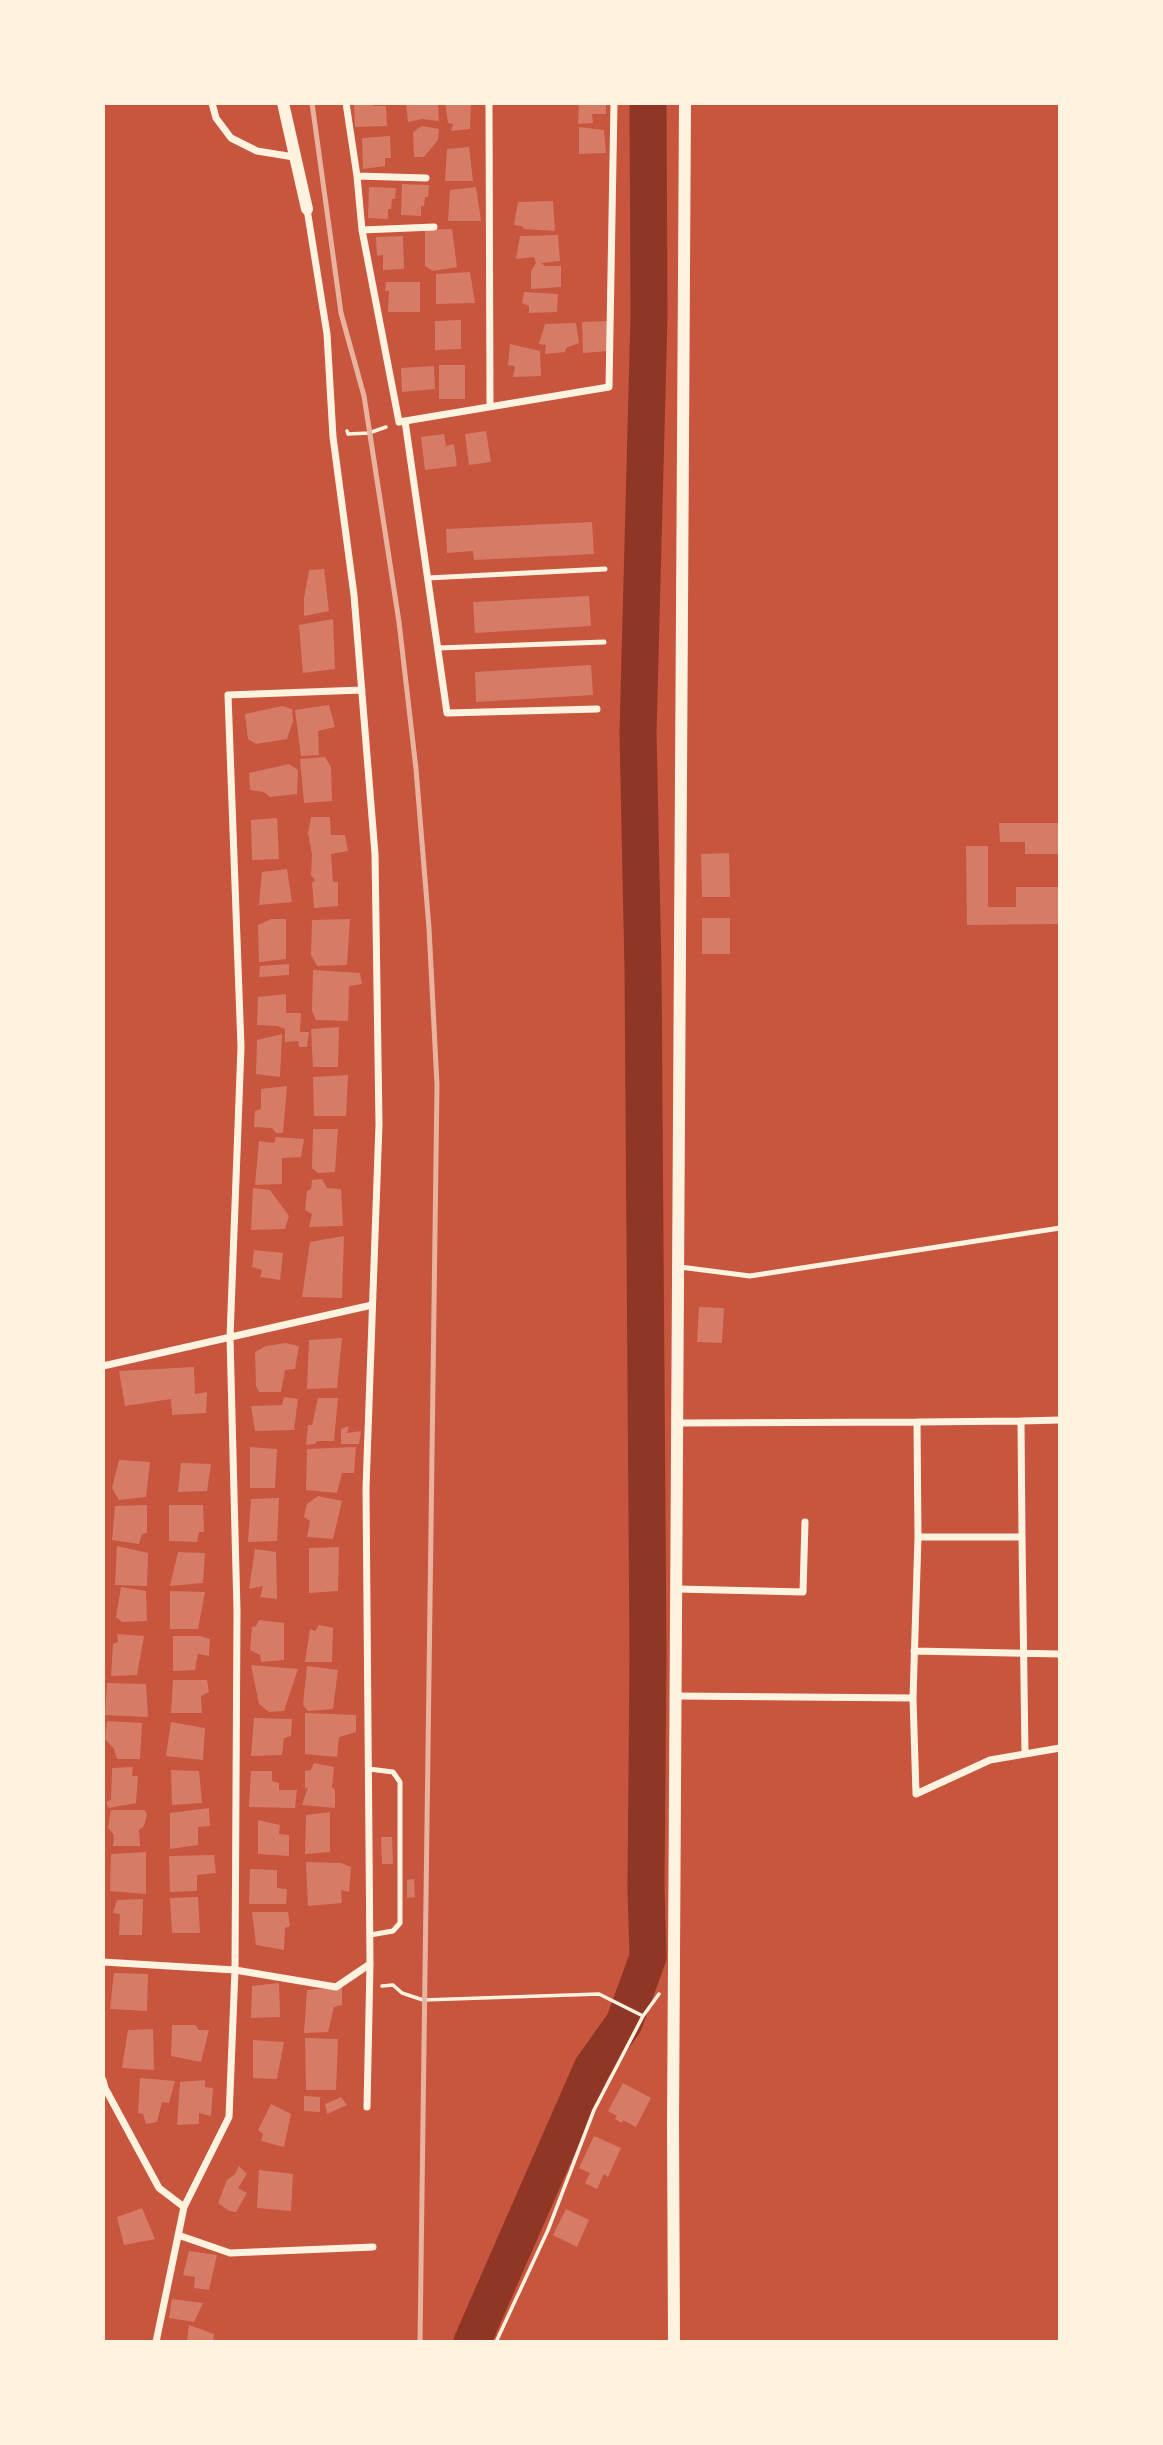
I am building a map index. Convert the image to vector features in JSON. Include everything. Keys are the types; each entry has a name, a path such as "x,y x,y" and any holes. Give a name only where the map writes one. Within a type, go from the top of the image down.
{"street":[{"path":"212,103 216,118 231,138 257,151 294,157"},
{"path":"283,103 307,209 327,334 333,437 354,595 375,854 379,1124 366,1488 370,1935 367,2107"},
{"path":"346,103 362,230 402,421 447,713 597,709"},
{"path":"489,103 490,406"},
{"path":"402,421 609,387 614,103"},
{"path":"674,2342 685,103"},
{"path":"357,176 426,178"},
{"path":"362,230 434,227"},
{"path":"156,2342 184,2207 229,2117 235,1970 237,1611 230,1337 241,1047 228,695 362,690"},
{"path":"103,1366 372,1305"},
{"path":"679,1423 1060,1420"},
{"path":"1021,1421 1025,1754"},
{"path":"917,1422 918,1537 913,1698 916,1794 990,1760 1060,1748"},
{"path":"678,1589 803,1592 805,1522"},
{"path":"918,1537 1022,1537"},
{"path":"914,1651 1060,1654"},
{"path":"677,1696 913,1698"},
{"path":"103,1962 235,1970 336,1987 370,1964"},
{"path":"103,2080 159,2188 184,2207"},
{"path":"178,2235 230,2253 373,2247"}],"lane":[{"path":"428,578 605,569"},
{"path":"438,648 604,642"},
{"path":"680,1267 750,1276 1060,1228"},
{"path":"369,1769 393,1772 400,1782 400,1923 393,1931 370,1935"}],"path":[{"path":"348,434 369,433 402,421"},
{"path":"496,2342 548,2230 594,2110 655,1997 675,1983"},
{"path":"370,1988 393,1985 402,1993 424,2000 598,1994 643,2016"}],"building":[{"path":"373,103 373,106 386,106 387,126 355,127 354,104"},
{"path":"406,103 438,103 439,121 422,119 408,122"},
{"path":"445,103 471,103 470,129 451,131 453,124 448,123"},
{"path":"579,103 606,103 606,114 592,114 593,123 578,124"},
{"path":"422,126 439,129 438,140 424,157 414,157 413,132"},
{"path":"579,127 604,130 606,153 579,154"},
{"path":"390,136 391,158 385,158 385,166 363,169 362,138"},
{"path":"469,147 473,181 445,181 447,149"},
{"path":"402,184 429,185 428,197 425,197 424,206 421,206 421,216 401,215"},
{"path":"369,187 396,188 395,199 392,199 391,209 388,209 388,219 368,218"},
{"path":"476,187 481,221 448,221 450,190"},
{"path":"553,201 555,231 524,229 514,225 518,202"},
{"path":"452,229 457,267 433,271 425,266 425,230"},
{"path":"558,235 560,261 541,263 545,266 561,266 561,287 531,289 531,271 536,263 534,257 516,259 520,236"},
{"path":"403,236 404,269 383,270 383,255 377,256 376,237"},
{"path":"470,272 475,303 436,304 436,274"},
{"path":"386,282 420,282 420,312 388,312 389,291 385,291"},
{"path":"524,292 558,294 557,312 529,313 529,306 522,303"},
{"path":"461,320 461,349 435,350 435,321"},
{"path":"610,321 609,351 583,353 582,322"},
{"path":"576,323 579,343 566,348 565,352 545,354 546,345 539,344 545,324"},
{"path":"510,344 540,351 541,376 513,377 515,366 508,365"},
{"path":"439,365 465,365 465,399 439,399"},
{"path":"434,366 435,389 402,392 401,368"},
{"path":"486,431 491,462 469,465 465,434"},
{"path":"444,434 446,446 454,444 457,466 425,470 421,437"},
{"path":"592,522 594,554 474,560 473,551 447,553 446,529"},
{"path":"324,569 329,611 304,616 309,570"},
{"path":"589,596 591,626 475,633 473,602"},
{"path":"333,619 335,669 303,673 299,625"},
{"path":"591,665 593,695 476,702 475,672"},
{"path":"329,705 335,727 318,731 319,755 301,756 295,710"},
{"path":"282,706 292,709 293,721 287,739 256,744 248,739 245,714"},
{"path":"325,757 331,767 332,801 304,803 300,759"},
{"path":"289,764 298,770 297,794 270,797 264,792 250,790 249,773"},
{"path":"311,817 330,817 331,835 345,835 348,851 331,854 333,882 338,882 338,906 314,908 312,883 315,880 311,875 312,854 308,833"},
{"path":"277,818 279,859 252,860 251,820"},
{"path":"999,823 1060,823 1060,854 1025,854 1025,842 1000,842"},
{"path":"966,846 988,846 988,907 1016,907 1016,887 1060,887 1060,924 967,925"},
{"path":"729,853 730,897 702,897 701,854"},
{"path":"287,869 292,902 259,905 262,872"},
{"path":"702,918 730,918 730,954 702,954"},
{"path":"271,919 286,919 286,959 259,962 258,925"},
{"path":"350,919 347,965 317,966 311,955 312,920"},
{"path":"289,964 289,975 259,977 260,966"},
{"path":"313,970 360,973 362,984 349,986 348,1021 316,1020 312,1011"},
{"path":"286,994 286,1013 301,1013 300,1032 309,1032 307,1047 299,1047 298,1041 285,1042 285,1029 257,1025 258,997"},
{"path":"339,1027 338,1067 313,1067 311,1029"},
{"path":"282,1034 280,1077 256,1074 257,1040"},
{"path":"348,1075 346,1116 314,1116 313,1077"},
{"path":"287,1086 283,1133 276,1133 272,1128 254,1127 255,1111 261,1109 261,1089"},
{"path":"313,1129 338,1129 335,1172 318,1173 312,1168"},
{"path":"276,1137 304,1139 301,1157 282,1158 282,1184 255,1185 259,1141 274,1143"},
{"path":"322,1179 327,1188 341,1189 343,1226 309,1227 312,1214 305,1210 307,1191 311,1189 312,1180"},
{"path":"253,1188 270,1190 289,1216 285,1229 251,1230"},
{"path":"344,1236 342,1298 302,1297 310,1242"},
{"path":"254,1250 283,1253 280,1280 260,1277 262,1270 252,1267"},
{"path":"699,1307 724,1308 722,1343 697,1342"},
{"path":"342,1338 337,1388 307,1389 309,1340"},
{"path":"286,1343 299,1346 295,1369 285,1370 281,1392 259,1392 256,1386 255,1352 266,1346"},
{"path":"194,1367 195,1394 207,1392 206,1413 172,1415 171,1399 125,1406 119,1371"},
{"path":"284,1397 298,1399 294,1430 255,1431 251,1406 282,1405"},
{"path":"318,1398 338,1398 334,1441 317,1441 315,1444 306,1445 308,1425 312,1425"},
{"path":"349,1426 347,1433 361,1431 359,1444 341,1444 341,1429"},
{"path":"250,1447 277,1449 275,1488 250,1488"},
{"path":"356,1447 354,1473 342,1473 337,1493 306,1490 307,1449"},
{"path":"119,1460 150,1462 146,1497 119,1500 112,1488"},
{"path":"181,1463 211,1464 207,1491 178,1492"},
{"path":"318,1496 342,1501 333,1539 307,1537 310,1521 304,1517 307,1504"},
{"path":"279,1498 277,1541 248,1542 251,1499"},
{"path":"147,1505 147,1533 142,1534 139,1544 112,1540 115,1506"},
{"path":"169,1505 203,1505 204,1532 199,1532 197,1542 169,1541"},
{"path":"117,1546 148,1553 147,1586 115,1585"},
{"path":"339,1547 338,1591 309,1593 309,1548"},
{"path":"255,1549 276,1552 277,1599 260,1597 263,1586 249,1589"},
{"path":"178,1552 205,1553 203,1583 170,1586"},
{"path":"121,1587 146,1591 147,1621 122,1622 116,1617"},
{"path":"170,1591 205,1592 198,1629 170,1629"},
{"path":"259,1620 284,1623 284,1660 261,1662 260,1655 250,1650 252,1627 256,1626"},
{"path":"319,1625 333,1628 332,1662 305,1662 310,1629 315,1631"},
{"path":"117,1634 144,1636 137,1675 111,1676 113,1644 118,1642"},
{"path":"173,1636 200,1636 210,1639 209,1656 198,1654 195,1670 173,1671"},
{"path":"251,1665 298,1669 284,1711 269,1712 259,1704"},
{"path":"307,1666 338,1670 333,1709 308,1711 303,1705"},
{"path":"173,1680 207,1680 209,1692 201,1696 202,1713 171,1713"},
{"path":"107,1683 146,1684 148,1717 105,1715"},
{"path":"305,1713 356,1715 356,1732 339,1737 337,1757 305,1754"},
{"path":"254,1718 292,1719 291,1736 284,1738 282,1755 251,1756"},
{"path":"107,1721 142,1723 140,1759 117,1759 114,1749 105,1739"},
{"path":"171,1722 205,1728 203,1760 166,1756"},
{"path":"314,1763 334,1767 332,1787 335,1790 335,1808 302,1805 308,1787 305,1789 305,1771 311,1770"},
{"path":"133,1767 132,1776 138,1776 136,1803 109,1808 106,1802 111,1800 112,1768"},
{"path":"171,1770 199,1771 202,1803 172,1805"},
{"path":"251,1771 272,1771 272,1781 279,1783 279,1790 297,1790 295,1808 249,1807"},
{"path":"209,1808 210,1826 198,1827 198,1845 170,1849 170,1813"},
{"path":"111,1810 145,1810 147,1815 144,1826 139,1830 140,1846 113,1846 114,1835 108,1828"},
{"path":"330,1812 330,1852 305,1854 306,1815"},
{"path":"258,1820 280,1825 279,1834 289,1835 289,1856 258,1854"},
{"path":"381,1837 392,1837 393,1864 382,1864"},
{"path":"146,1852 146,1894 110,1891 111,1854"},
{"path":"214,1855 216,1873 197,1875 197,1891 170,1892 169,1856"},
{"path":"306,1862 341,1863 351,1867 349,1892 341,1890 342,1903 308,1906"},
{"path":"250,1869 277,1870 277,1888 287,1889 286,1904 249,1904"},
{"path":"414,1879 415,1897 407,1898 407,1880"},
{"path":"198,1897 200,1933 172,1933 170,1898"},
{"path":"143,1899 142,1935 119,1935 120,1914 113,1913 117,1900"},
{"path":"252,1912 288,1912 290,1926 285,1928 284,1950 256,1945"},
{"path":"114,1973 148,1974 147,2011 110,2009"},
{"path":"279,1983 280,2017 251,2018 252,1986"},
{"path":"342,1987 342,2005 334,2007 328,2032 304,2033 307,1990"},
{"path":"172,2025 195,2025 199,2030 209,2030 201,2062 171,2056"},
{"path":"153,2029 154,2070 122,2068 128,2030"},
{"path":"305,2038 338,2039 336,2090 306,2090"},
{"path":"253,2040 284,2042 277,2079 253,2078"},
{"path":"140,2078 175,2081 169,2103 162,2102 157,2122 146,2124 143,2114 138,2113"},
{"path":"205,2080 205,2087 213,2088 211,2116 199,2113 199,2124 177,2125 180,2082"},
{"path":"623,2083 651,2098 636,2127 615,2119 617,2116 608,2111"},
{"path":"304,2096 320,2097 320,2112 304,2111"},
{"path":"341,2097 347,2105 327,2114 325,2104"},
{"path":"271,2104 291,2114 284,2147 261,2141 263,2134 258,2130"},
{"path":"594,2136 621,2148 608,2177 604,2174 597,2189 585,2183 590,2173 579,2168"},
{"path":"239,2166 247,2174 238,2188 247,2193 236,2212 229,2211 218,2203 227,2180 235,2174"},
{"path":"259,2170 293,2174 291,2211 257,2208"},
{"path":"142,2208 155,2239 124,2245 117,2217"},
{"path":"566,2209 589,2220 577,2247 553,2235"},
{"path":"189,2251 217,2255 209,2290 194,2288 195,2277 183,2275"},
{"path":"172,2299 203,2303 194,2322 169,2318"},
{"path":"189,2325 214,2334 213,2342 187,2342"}],"waterway":[{"path":"472,2342 592,2068 624,2023 648,1957 643,969 638,733 649,316 648,103"}],"railway":[{"path":"312,103 341,313 364,396 399,622 416,769 429,928 437,1085 420,2342"}]}
